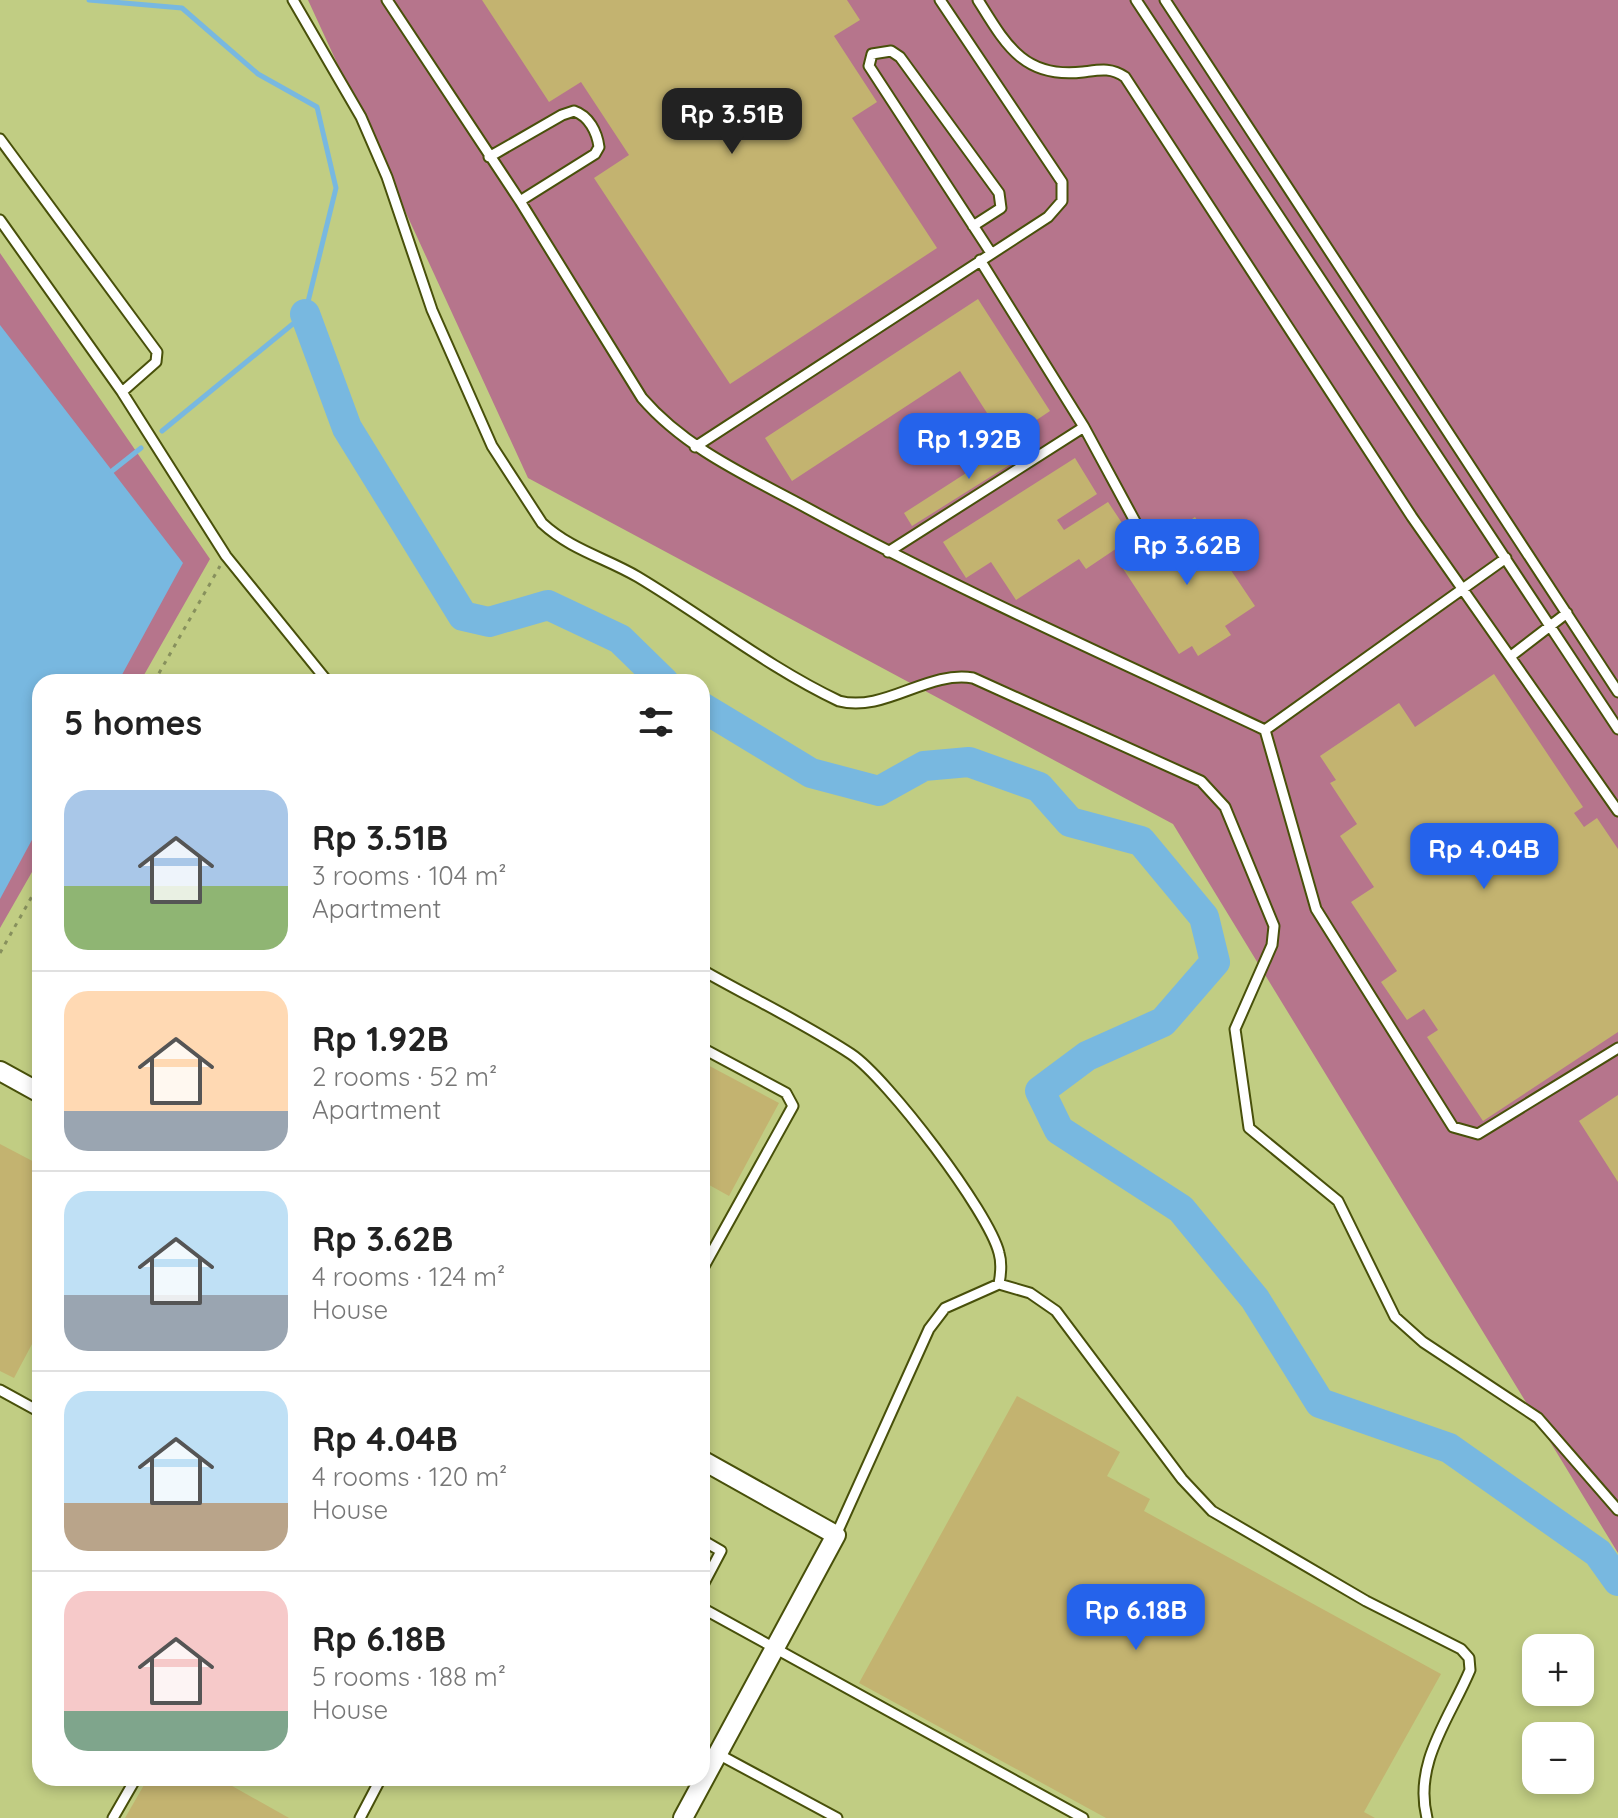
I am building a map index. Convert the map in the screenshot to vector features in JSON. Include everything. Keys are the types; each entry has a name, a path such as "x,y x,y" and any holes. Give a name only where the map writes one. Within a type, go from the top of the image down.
{"street":[{"path":"0,1071 32,1089"},
{"path":"710,1464 836,1535 710,1769"},
{"path":"683,1818 700,1786"}],"lane":[{"path":"293,0 361,117 387,177 432,310 492,446 551,532 586,554 637,576 839,701 858,704 947,679 973,678 1201,781 1214,792 1225,807 1274,926 1272,945 1235,1029 1249,1128 1338,1201 1395,1317 1423,1342 1538,1418 1618,1510"},
{"path":"387,0 520,201 642,398 695,447 888,552 1265,730 1316,909 1453,1127 1478,1134 1618,1048"},
{"path":"695,447 1048,217 1062,201 1062,182 940,0"},
{"path":"978,0 1004,42 1042,72 1062,74 1107,69 1125,77 1463,590 1618,811"},
{"path":"1136,0 1618,729"},
{"path":"1165,0 1618,692"},
{"path":"973,226 1001,208 999,193 900,57 891,51 872,54 869,66 973,226 991,253"},
{"path":"489,157 562,115 574,111 587,119 597,136 599,147 595,154 520,201"},
{"path":"0,139 157,352 156,362 122,392"},
{"path":"0,220 122,392 226,556 322,674"},
{"path":"980,260 1084,427 1137,525"},
{"path":"888,552 1084,427"},
{"path":"1265,730 1506,558"},
{"path":"1511,656 1567,613"},
{"path":"710,974 852,1054 899,1100 993,1238 999,1252 999,1284"},
{"path":"710,1052 786,1093 793,1106 710,1256"},
{"path":"836,1535 918,1350 938,1316 955,1302 999,1284 1030,1293 1056,1311 1182,1479 1212,1511 1366,1601 1461,1649 1469,1658 1470,1670 1426,1762 1423,1782 1427,1818"},
{"path":"0,1390 32,1408"},
{"path":"710,1545 721,1551 710,1572"},
{"path":"710,1612 1083,1818"},
{"path":"718,1754 837,1818"},
{"path":"113,1818 131,1786"},
{"path":"360,1818 377,1786"}],"path":[{"path":"159,674 226,556"},
{"path":"0,953 32,896"}],"shaded area":[{"path":"0,0 1618,0 1618,1818 0,1818"},
{"path":"308,0 1618,0 1618,1553 1173,824 528,478"},
{"path":"0,253 210,559 145,674 32,674 32,872 0,928"}],"water":[{"path":"0,325 183,563 122,674 32,674 32,840 0,899"}],"building":[{"path":"482,0 847,0 860,20 834,36 877,102 852,118 937,248 730,384 594,178 629,155 581,82 549,102"},
{"path":"978,299 1050,411 1005,441 960,371 792,481 765,438"},
{"path":"1024,436 1033,450 912,526 904,513"},
{"path":"1075,458 1097,494 1057,520 1064,530 1108,502 1132,538 1086,569 1079,559 1016,600 991,562 966,578 943,542"},
{"path":"1195,517 1255,606 1225,626 1231,635 1198,656 1192,646 1179,654 1118,561 1163,531 1167,536"},
{"path":"1494,674 1583,807 1574,813 1584,827 1597,818 1618,849 1618,1032 1483,1121 1427,1037 1438,1030 1424,1009 1407,1020 1381,982 1397,971 1351,902 1374,887 1340,836 1357,824 1330,783 1336,780 1320,756 1399,703 1415,727"},
{"path":"710,1066 779,1103 729,1196 710,1185"},
{"path":"1618,1095 1618,1182 1579,1121"},
{"path":"0,1144 32,1161 32,1344 14,1378 0,1371"},
{"path":"1017,1396 1120,1452 1107,1476 1150,1499 1144,1511 1441,1674 1364,1812 1375,1818 1106,1818 859,1683"},
{"path":"143,1786 232,1786 289,1818 125,1818"}],"waterway":[{"path":"89,0 182,8 258,74 317,107 336,188 305,314 162,431"},
{"path":"305,314 347,428 463,616 489,622 548,605 620,639 656,674"},
{"path":"112,471 141,448"},
{"path":"710,712 811,773 879,791 924,766 969,762 1039,787 1070,822 1141,841 1204,917 1215,962 1163,1022 1087,1056 1040,1091 1059,1130 1181,1209 1255,1299 1320,1403 1449,1448 1598,1553 1618,1581"}]}
